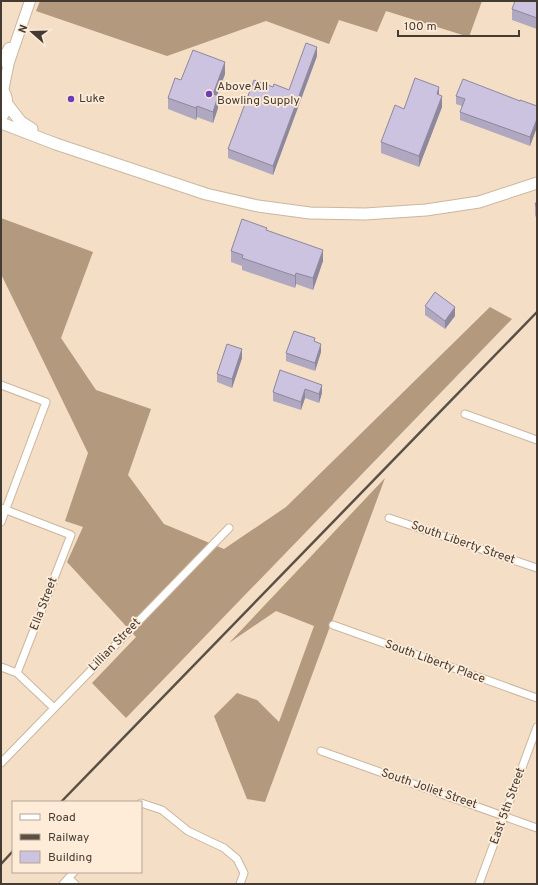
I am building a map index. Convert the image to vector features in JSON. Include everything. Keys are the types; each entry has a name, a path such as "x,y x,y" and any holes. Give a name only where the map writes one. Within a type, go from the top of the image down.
{"main road":[{"path":"2,90 7,104 21,122 72,148"},
{"path":"1,118 7,104"},
{"path":"1,123 28,132 47,141 72,148 206,194 258,206 310,213 365,214 426,210 479,202 537,183"}],"street":[{"path":"2,90 9,62 30,1"},
{"path":"1,62 22,23"},
{"path":"1,385 46,402 3,509 1,522"},
{"path":"464,414 537,440"},
{"name":"Ella Street","path":"3,509 71,534 17,673"},
{"name":"South Liberty Street","path":"389,518 537,568"},
{"name":"Lillian Street","path":"1,763 229,528"},
{"name":"South Liberty Place","path":"333,626 537,698"},
{"path":"1,667 17,673 54,708"},
{"name":"East 5th Street","path":"479,884 537,727"},
{"name":"South Joliet Street","path":"321,752 537,828"},
{"path":"142,803 162,810 188,831 224,848 237,859 244,873 240,884"},
{"path":"73,873 66,881 74,884"}],"shaded area":[{"path":"40,1 482,1 469,37 386,11 377,32 339,20 329,44 266,21 167,56 36,11"},
{"path":"1,218 93,252 61,338 96,390 151,409 128,475 164,524 224,549 286,507 490,307 512,319 126,718 92,683 136,637 67,562 83,527 65,521 88,453 1,274"},
{"path":"385,478 265,802 247,799 214,716 237,693 257,700 279,722 314,626 276,611 229,643"}],"building":[{"path":"515,1 537,1 537,18 512,9"},
{"path":"306,43 317,47 273,166 228,149 254,80 273,87 274,84 289,90"},
{"path":"193,50 225,62 213,94 218,96 213,112 197,106 196,108 168,98 175,78 181,80"},
{"path":"415,78 439,87 437,94 442,96 419,156 381,142 395,105 404,109"},
{"path":"463,79 537,106 537,119 530,137 460,112 465,99 456,96"},
{"path":"242,219 267,228 266,230 323,250 313,278 296,273 295,276 242,258 243,255 231,251"},
{"path":"435,292 455,307 445,321 425,306"},
{"path":"294,331 315,338 314,341 321,344 315,363 286,353"},
{"path":"227,344 242,349 232,379 217,374"},
{"path":"280,370 322,385 319,394 305,389 301,402 273,392"}],"railway":[{"path":"62,801 537,312"},
{"path":"1,864 12,852"}],"place":[{"name":"Above All Bowling Supply","path":"209,94"},
{"name":"Luke","path":"71,99"}]}
